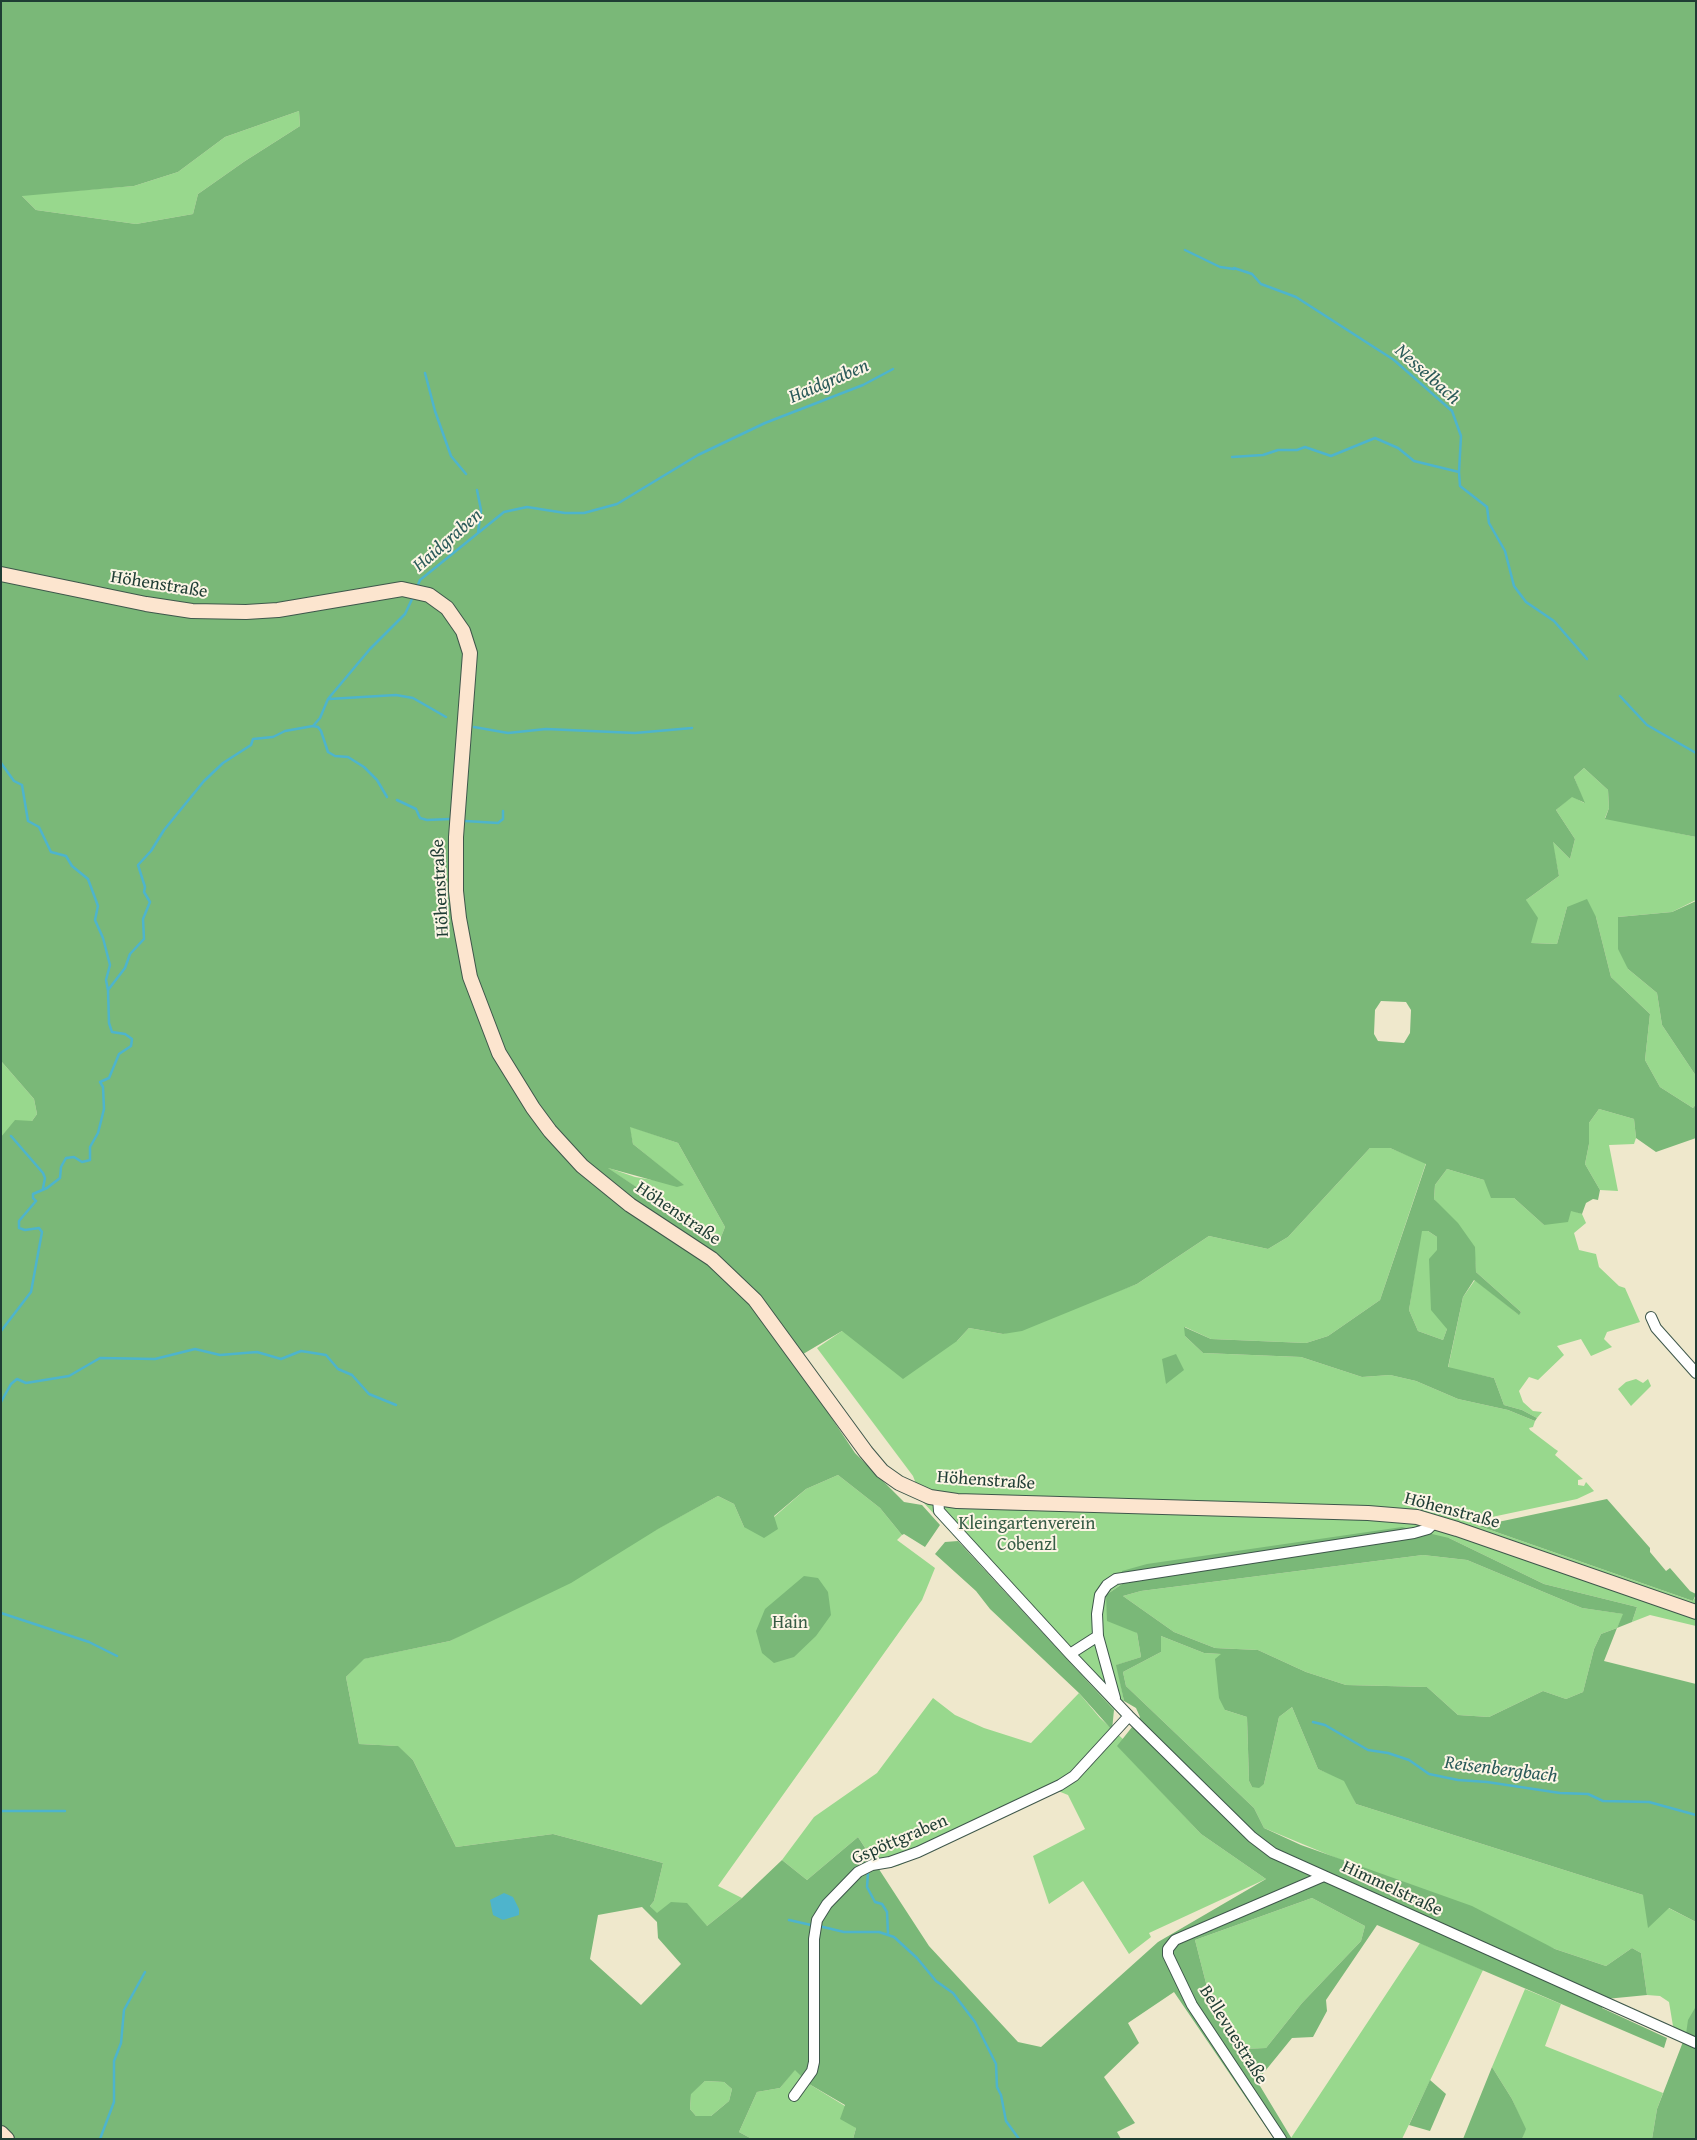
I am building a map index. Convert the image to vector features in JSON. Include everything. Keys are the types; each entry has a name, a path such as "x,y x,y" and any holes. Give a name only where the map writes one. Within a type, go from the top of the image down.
{"street":[{"name":"Höhenstraße","path":"1,574 146,604 209,612 278,610 392,590 417,591 437,599 458,621 466,636 470,653 456,854 456,891 463,946 479,1005 490,1034 508,1068 550,1131 595,1178 638,1210 708,1256 746,1289 763,1309 866,1452 882,1471 905,1487 938,1498 1050,1504 1374,1513 1417,1517 1696,1612"},
{"path":"1651,1317 1656,1328 1696,1373"},
{"name":"Himmelstraße","path":"938,1498 939,1511 1070,1654 1129,1716 1261,1845 1273,1853 1696,2043"},
{"name":"Himmelstraße","path":"1117,1702 1098,1636 1097,1614 1100,1595 1107,1585 1116,1579 1414,1533 1428,1528 1435,1522"},
{"path":"1070,1654 1098,1636"},
{"name":"Gspöttgraben","path":"794,2096 812,2071 814,2062 814,1939 817,1920 827,1904 858,1872 872,1865 890,1862 918,1852 1060,1785 1074,1776 1129,1716"},
{"name":"Bellevuestraße","path":"1281,2139 1192,2006 1168,1954 1170,1944 1214,1922 1324,1876"},
{"path":"1,2133 7,2139"}],"green space":[{"path":"1,1 1696,1 1696,837 1605,819 1609,808 1608,790 1584,768 1574,777 1585,803 1572,797 1556,810 1575,839 1570,859 1553,842 1559,876 1526,900 1538,918 1531,943 1557,944 1567,907 1587,899 1596,917 1611,977 1650,1014 1645,1060 1660,1087 1693,1108 1696,1104 1696,1138 1656,1152 1636,1138 1634,1119 1599,1109 1589,1123 1589,1144 1585,1164 1600,1190 1598,1200 1593,1199 1586,1203 1582,1214 1571,1211 1568,1222 1544,1225 1514,1198 1491,1198 1484,1180 1447,1169 1435,1185 1434,1199 1458,1223 1475,1247 1476,1272 1521,1312 1519,1315 1474,1280 1463,1297 1448,1367 1494,1378 1504,1405 1522,1410 1537,1418 1535,1421 1508,1410 1458,1399 1416,1381 1390,1375 1362,1377 1301,1357 1203,1353 1185,1336 1184,1327 1211,1339 1306,1343 1328,1336 1380,1300 1426,1164 1390,1148 1370,1148 1288,1237 1268,1249 1209,1236 1137,1284 1022,1331 1003,1334 969,1328 957,1341 903,1379 842,1331 793,1360 855,1453 904,1502 922,1505 940,1525 925,1547 904,1534 902,1535 880,1508 838,1475 806,1489 774,1516 778,1529 764,1538 744,1527 734,1504 718,1496 658,1529 571,1583 450,1641 364,1659 346,1677 359,1744 398,1746 413,1760 456,1847 553,1834 663,1863 654,1901 650,1906 657,1913 671,1902 687,1903 707,1926 742,1898 782,1860 807,1880 858,1837 929,1946 1018,2042 1041,2047 1158,1942 1266,1879 1201,1834 1117,1746 1140,1717 1136,1708 1124,1701 1116,1665 1141,1657 1137,1633 1107,1621 1106,1595 1122,1584 1122,1571 1147,1564 1402,1527 1449,1538 1544,1584 1637,1607 1632,1622 1617,1628 1604,1661 1696,1684 1696,1922 1669,1908 1648,1928 1643,1895 1356,1804 1344,1781 1318,1769 1292,1707 1279,1717 1264,1784 1259,1788 1252,1787 1249,1781 1247,1717 1225,1710 1219,1698 1215,1659 1221,1654 1204,1653 1161,1636 1161,1652 1123,1672 1126,1686 1254,1808 1264,1828 1301,1845 1472,1906 1555,1949 1606,1966 1632,1948 1641,1953 1647,1995 1606,1999 1602,2008 1667,2038 1664,2048 1377,1925 1326,2000 1327,2011 1313,2037 1292,2038 1257,2081 1292,2139 1274,2139 1174,1992 1128,2023 1139,2043 1104,2077 1135,2123 1117,2132 1121,2139 853,2139 856,2128 840,2119 845,2105 809,2084 795,2070 780,2088 757,2092 739,2132 752,2139 1,2139 1,1137 15,1120 32,1121 37,1114 34,1099 1,1061","holes":["299,111 300,126 198,194 193,214 136,224 36,210 22,196 134,186 178,172 225,137","1381,1001 1406,1002 1411,1010 1410,1033 1404,1043 1378,1041 1374,1034 1375,1010","630,1127 678,1143 725,1227 719,1242 608,1168 677,1187 684,1185 633,1144","1422,1231 1428,1231 1437,1237 1437,1250 1429,1259 1431,1310 1447,1329 1443,1340 1418,1331 1409,1310","1423,1555 1467,1560 1582,1608 1623,1614 1617,1628 1601,1634 1594,1649 1583,1692 1566,1699 1543,1691 1489,1717 1458,1715 1427,1687 1346,1685 1306,1672 1258,1650 1215,1648 1174,1632 1123,1596 1141,1591","1312,1898 1365,1926 1361,1941 1302,2003 1266,2048 1241,2049 1208,1991 1195,1940","642,1907 657,1922 658,1938 681,1964 641,2005 590,1959 598,1915","705,2081 724,2082 732,2089 729,2101 711,2116 696,2116 690,2109 691,2094"]},
{"path":"299,111 300,126 198,194 193,214 136,224 36,210 21,195 134,186 178,172 225,137"},
{"path":"1584,768 1608,790 1609,808 1605,818 1696,837 1696,900 1672,912 1618,917 1628,969 1657,993 1662,1025 1696,1076 1696,1104 1693,1108 1660,1087 1645,1060 1650,1014 1611,977 1596,917 1567,907 1557,944 1531,943 1526,900 1559,876 1552,841 1570,859 1575,839 1556,810 1572,796 1584,803 1574,777"},
{"path":"1696,901 1696,1076 1662,1025 1657,993 1628,969 1618,949 1618,917 1672,912"},
{"path":"1,1061 34,1099 37,1114 32,1121 1,1137"},
{"path":"1599,1109 1634,1119 1636,1138 1634,1144 1609,1145 1618,1191 1600,1190 1585,1164 1589,1144 1589,1123"},
{"path":"629,1126 678,1143 725,1227 719,1242 606,1167 635,1177 683,1185 633,1144"},
{"name":"Kleingartenverein Cobenzl","path":"1370,1148 1390,1148 1426,1163 1380,1300 1328,1336 1306,1343 1211,1339 1185,1327 1185,1336 1203,1353 1301,1357 1362,1377 1390,1375 1416,1381 1458,1399 1508,1410 1535,1421 1533,1427 1529,1428 1530,1430 1558,1451 1555,1455 1583,1479 1578,1480 1578,1485 1584,1486 1586,1482 1594,1491 1577,1499 1473,1521 1479,1526 1693,1601 1696,1596 1696,1626 1650,1615 1632,1622 1637,1607 1544,1584 1449,1538 1122,1584 1106,1595 1137,1633 1141,1657 1117,1665 1124,1701 1114,1710 923,1502 913,1476 817,1348 842,1331 957,1341 969,1328 1003,1334 1137,1284 1209,1236 1268,1249 1288,1237"},
{"path":"1447,1169 1484,1180 1514,1198 1544,1225 1571,1210 1582,1214 1586,1223 1574,1233 1579,1250 1596,1254 1599,1267 1619,1286 1625,1288 1640,1322 1607,1332 1604,1339 1612,1347 1591,1356 1581,1339 1557,1346 1564,1355 1538,1380 1529,1377 1519,1391 1523,1402 1533,1411 1542,1412 1537,1418 1522,1410 1504,1405 1494,1378 1448,1368 1463,1297 1475,1280 1518,1314 1521,1312 1476,1272 1474,1247 1434,1199 1435,1185"},
{"path":"1421,1231 1428,1231 1437,1237 1447,1329 1443,1340 1418,1331 1409,1310"},
{"path":"1176,1354 1184,1370 1166,1384 1162,1359"},
{"path":"1636,1379 1643,1383 1648,1379 1651,1386 1631,1406 1618,1389 1626,1382"},
{"path":"838,1475 880,1508 902,1535 897,1540 935,1568 922,1600 718,1886 742,1898 707,1926 657,1914 650,1906 654,1901 663,1863 553,1834 456,1847 413,1760 397,1746 359,1744 346,1677 363,1659 450,1641 718,1496 734,1504 744,1527 774,1517 806,1489"},
{"path":"1607,1499 1650,1548 1650,1552 1666,1571 1670,1568 1690,1591 1696,1594 1693,1601 1479,1526"},
{"path":"958,1541 1114,1710 1112,1730 1079,1693 990,1609 976,1591 935,1554 945,1542"},
{"path":"1423,1555 1467,1560 1582,1608 1624,1614 1617,1628 1601,1634 1594,1649 1583,1692 1566,1699 1543,1691 1489,1717 1458,1715 1427,1687 1346,1685 1306,1672 1258,1650 1215,1648 1174,1632 1123,1596 1141,1591"},
{"name":"Hain","path":"804,1576 818,1578 828,1592 831,1615 816,1636 794,1657 774,1663 762,1653 756,1631 765,1609"},
{"path":"1161,1636 1204,1653 1221,1654 1225,1710 1247,1717 1249,1781 1252,1787 1264,1784 1279,1717 1292,1707 1318,1769 1345,1780 1356,1804 1643,1895 1696,1922 1696,2008 1686,2034 1673,2026 1669,2002 1660,1996 1647,1995 1641,1953 1632,1948 1606,1966 1555,1949 1264,1828 1254,1808 1126,1686 1123,1672 1161,1652"},
{"path":"1079,1693 1100,1718 1124,1740 1118,1746 1201,1834 1266,1879 1149,1933 1151,1937 1129,1954 1083,1881 1049,1904 1033,1856 1085,1829 1068,1795 1058,1791 898,1866 879,1869 858,1837 807,1880 782,1860 814,1817 877,1773 933,1698 955,1715 984,1728 1031,1743"},
{"path":"1312,1898 1365,1926 1361,1941 1302,2003 1266,2048 1241,2049 1208,1991 1195,1940"},
{"path":"1420,1943 1483,1970 1402,2139 1291,2138"},
{"path":"1525,1989 1561,2004 1545,2046 1663,2093 1657,2109 1652,2139 1522,2139 1525,2129 1512,2099 1492,2067"},
{"path":"1695,2008 1696,2139 1652,2139 1657,2109 1686,2034 1688,2020"},
{"path":"1492,2067 1512,2099 1526,2129 1522,2139 1463,2139"},
{"path":"795,2069 809,2084 845,2106 856,2128 853,2139 752,2139 739,2132 757,2092 780,2088"},
{"path":"1430,2080 1446,2094 1430,2131 1409,2125"},
{"path":"705,2081 724,2082 732,2089 729,2101 711,2116 696,2116 690,2109 691,2093"}],"water":[{"path":"504,1893 513,1897 519,1909 519,1915 503,1920 493,1915 490,1900"}],"waterway":[{"name":"Nesselbach","path":"1185,250 1220,267 1234,269"},
{"name":"Nesselbach","path":"1234,268 1252,274 1261,284 1296,297 1394,360 1452,411 1461,436 1460,486 1487,507 1489,523 1505,551 1514,586 1526,602 1554,621 1587,659"},
{"name":"Haidgraben","path":"417,587 420,580 504,512 527,507 565,513 584,513 617,504 698,455 765,423 863,385 893,369"},
{"path":"425,373 435,411 451,456 466,474"},
{"path":"1232,457 1263,455 1278,450 1297,450 1305,447 1331,456 1375,438 1398,448 1414,461 1459,472"},
{"path":"477,490 481,510 478,533"},
{"name":"Haidgraben","path":"108,990 125,968 130,954 144,939 143,919 150,902 144,892 145,887 138,865 151,851 164,830 204,781 223,763 251,745 253,739 273,737 285,731 313,726 320,718 328,699 370,649 405,614 413,597"},
{"path":"329,699 396,695 413,698 446,717"},
{"name":"Nesselbach","path":"1620,696 1647,725 1696,753"},
{"path":"313,726 318,727 321,731 328,752 335,756 348,757 364,767 377,780 387,797"},
{"path":"474,727 508,733 546,729 635,733 692,728"},
{"path":"1,763 14,781 22,785 28,821 39,827 51,852 66,856 72,866 88,879 98,906 95,920 103,938 110,965 106,980 109,1023 112,1032 125,1034 132,1039 131,1046 119,1054 109,1078 100,1082 103,1087 104,1109 98,1133 90,1147 90,1160 82,1162 74,1157 66,1158 61,1167 60,1178 47,1188 33,1194 33,1198 36,1201 19,1221 19,1228 25,1230 39,1228 42,1232 31,1292 1,1331"},
{"path":"397,800 416,809 420,818 427,820 450,819"},
{"path":"465,821 498,823 503,819 503,811"},
{"path":"11,1136 43,1173 45,1178 43,1188"},
{"path":"1,1402 11,1384 17,1379 26,1383 69,1376 100,1358 155,1359 195,1349 220,1355 257,1352 281,1359 301,1351 326,1355 338,1369 352,1375 369,1394 396,1405"},
{"path":"1,1613 89,1642 117,1656"},
{"name":"Reisenbergbach","path":"1313,1722 1325,1725 1368,1750 1388,1753 1409,1760 1429,1774 1458,1780 1487,1782 1560,1793 1588,1794 1603,1801 1649,1802 1696,1815"},
{"path":"1,1811 65,1811"},
{"name":"Gspöttgraben","path":"868,1873 867,1887 875,1902 882,1904 887,1912 888,1933"},
{"name":"Gspöttgraben","path":"789,1920 811,1925"},
{"name":"Gspöttgraben","path":"819,1926 844,1932 879,1932 894,1937 917,1958 936,1981 953,1993 975,2022 996,2064 997,2087 1001,2095 1006,2121 1019,2139"},
{"path":"100,2139 114,2102 114,2061 121,2043 124,2010 145,1972"}]}
